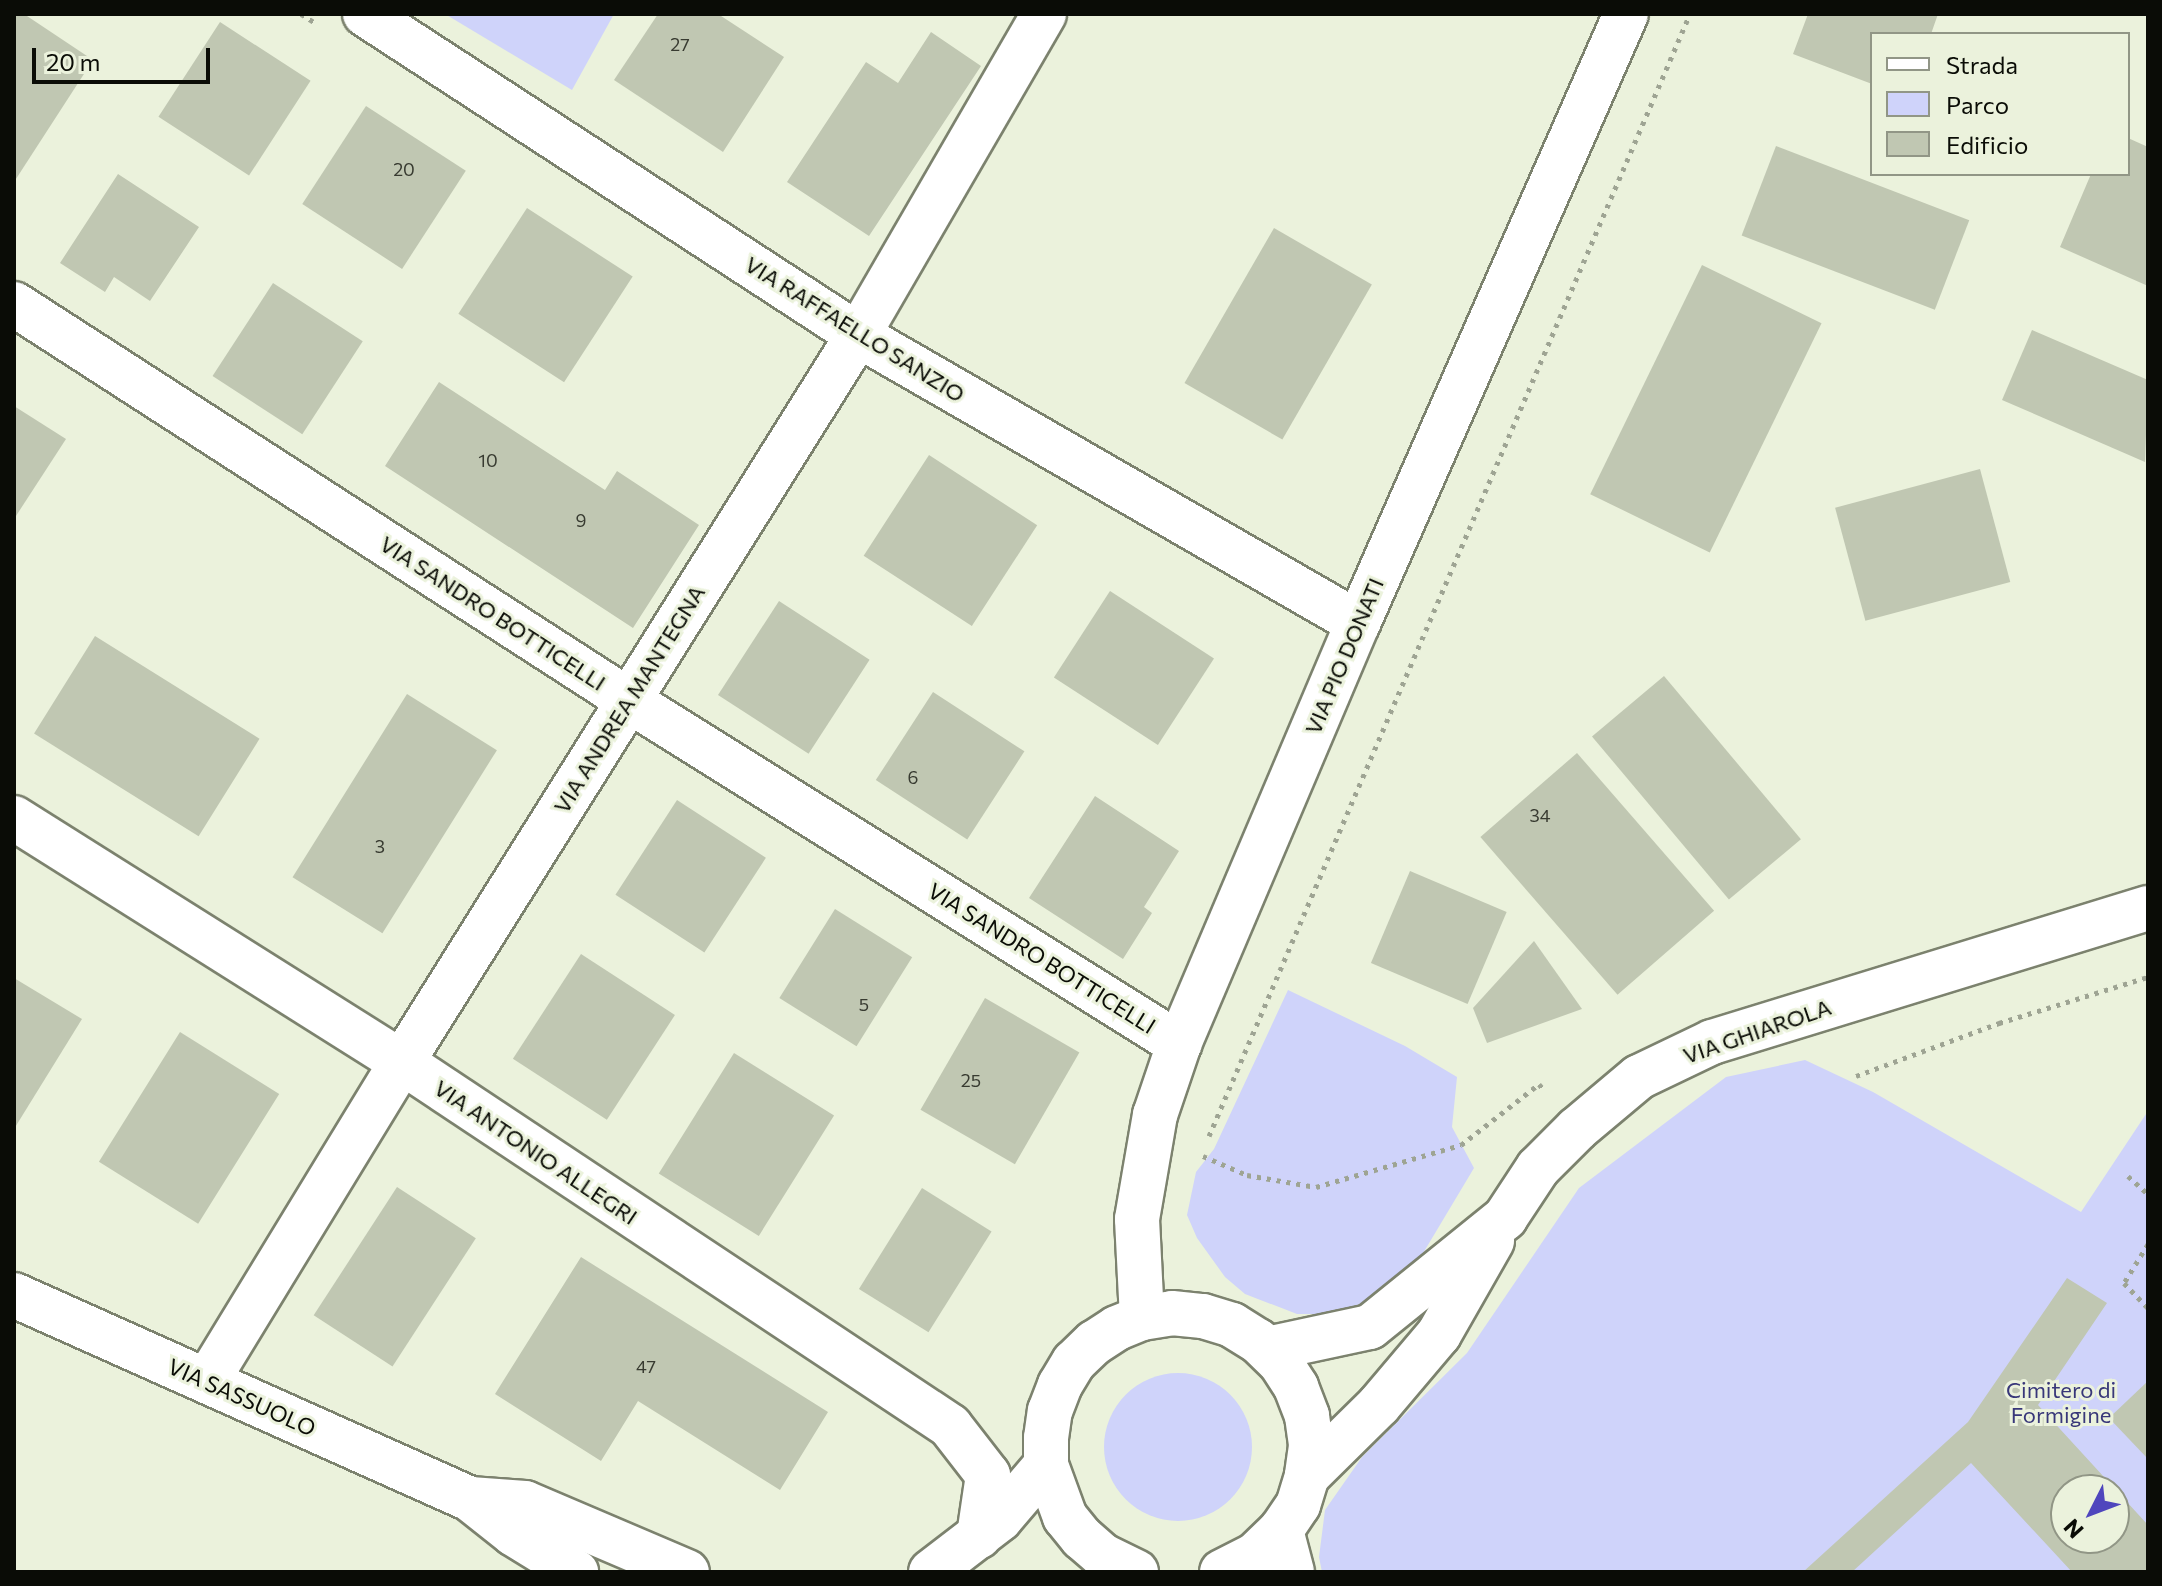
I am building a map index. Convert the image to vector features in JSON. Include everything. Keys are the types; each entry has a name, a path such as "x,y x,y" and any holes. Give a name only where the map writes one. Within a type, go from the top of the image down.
{"street":[{"name":"VIA RAFFAELLO SANZIO","path":"365,14 858,335 1358,623"},
{"name":"VIA ANDREA MANTEGNA","path":"207,1381 402,1062 858,335 1044,14"},
{"name":"VIA PIO DONATI","path":"1142,1318 1137,1219 1155,1115 1179,1044 1358,623 1626,14"},
{"name":"VIA SANDRO BOTTICELLI","path":"14,304 628,700 1179,1044"},
{"name":"VIA ANTONIO ALLEGRI","path":"14,818 402,1062 950,1426 988,1475 979,1536"},
{"name":"VIA GHIAROLA","path":"1267,1349 1370,1327 1505,1218 1538,1168 1577,1129 1639,1077 1712,1042 2148,908"},
{"path":"1307,1476 1379,1405 1439,1334 1505,1218"},
{"name":"VIA SASSUOLO","path":"14,1295 470,1499 514,1534 576,1572"},
{"path":"1128,1571 1082,1538 1065,1517 1046,1465 1050,1411 1060,1385 1074,1362 1094,1343 1142,1318 1172,1313 1203,1316 1232,1325 1267,1349 1296,1387 1307,1416 1311,1446 1307,1476 1298,1505 1281,1530 1255,1555 1222,1572"},
{"path":"931,1572 1000,1519 1046,1465"},
{"name":"VIA SASSUOLO","path":"470,1499 525,1503 687,1572"},
{"path":"1281,1530 1292,1572"}],"path":[{"path":"1539,1084 1461,1145 1316,1187 1247,1175 1202,1156 1221,1103 1690,14"},
{"path":"1856,1076 1999,1023 2148,977"},
{"path":"2128,1176 2148,1194"},
{"path":"2148,1244 2124,1283 2148,1308"}],"green space":[{"path":"445,14 614,14 572,90"},
{"path":"1288,990 1405,1046 1457,1077 1452,1127 1474,1168 1416,1265 1380,1294 1340,1314 1297,1314 1245,1294 1225,1277 1197,1238 1187,1215 1196,1172 1214,1149"},
{"name":"Cimitero di Formigine","path":"1805,1060 1873,1092 2081,1212 2148,1111 2148,1572 1322,1572 1319,1557 1325,1510 1362,1457 1467,1353 1579,1188 1726,1077"},
{"path":"1178,1373 1206,1378 1230,1395 1247,1419 1252,1447 1247,1475 1230,1499 1206,1516 1178,1521 1150,1516 1126,1499 1109,1475 1104,1447 1109,1419 1126,1395 1150,1378"}],"building":[{"path":"14,14 24,14 93,60 14,182"},
{"path":"658,14 718,14 784,57 723,152 614,80"},
{"path":"1808,14 1938,14 1932,32 1870,32 1870,83 1793,54"},
{"path":"220,22 311,81 249,176 158,117"},
{"path":"931,32 981,66 869,236 787,182 866,62 898,83"},
{"path":"366,106 466,171 402,269 302,204"},
{"path":"2130,139 2148,147 2148,286 2060,247 2090,176 2130,176"},
{"path":"1776,146 1969,220 1935,310 1742,236"},
{"path":"118,174 199,227 150,301 114,277 105,292 60,263"},
{"path":"527,208 633,277 564,382 458,314"},
{"path":"1274,228 1372,284 1282,440 1184,383"},
{"path":"1702,265 1822,323 1710,552 1590,494"},
{"path":"273,283 363,341 302,434 213,376"},
{"path":"2032,330 2148,380 2145,462 2002,400"},
{"path":"439,382 605,490 617,471 699,525 633,628 385,466"},
{"path":"14,406 66,439 14,519"},
{"path":"929,455 1037,525 972,626 864,556"},
{"path":"1980,469 2010,582 1865,621 1835,508"},
{"path":"1110,591 1214,659 1158,745 1054,677"},
{"path":"779,601 870,660 809,754 718,695"},
{"path":"95,636 260,739 199,836 34,734"},
{"path":"1664,676 1801,839 1729,900 1592,736"},
{"path":"933,692 1024,751 967,839 876,780"},
{"path":"407,694 497,750 382,933 293,877"},
{"path":"1577,753 1714,911 1618,995 1480,837"},
{"path":"1095,796 1179,851 1144,907 1152,913 1123,959 1029,898"},
{"path":"677,800 766,858 704,953 615,895"},
{"path":"1410,871 1507,912 1468,1004 1371,963"},
{"path":"835,909 912,957 857,1046 779,998"},
{"path":"1534,941 1582,1009 1487,1043 1473,1008"},
{"path":"581,954 675,1015 607,1120 513,1059"},
{"path":"14,978 82,1019 14,1129"},
{"path":"985,998 1079,1052 1015,1164 920,1110"},
{"path":"180,1032 279,1094 198,1224 99,1162"},
{"path":"734,1053 834,1116 759,1236 659,1173"},
{"path":"397,1187 476,1238 393,1367 314,1315"},
{"path":"922,1188 992,1231 928,1332 859,1289"},
{"path":"581,1257 828,1412 780,1490 638,1401 601,1461 495,1394"},
{"path":"2067,1278 2107,1303 2038,1405 2101,1474 2050,1474 2050,1548 1971,1463 1852,1572 1803,1572 1968,1422"},
{"path":"2148,1381 2148,1459 2109,1418"},
{"path":"2130,1505 2148,1525 2148,1572 2072,1572 2055,1554 2130,1554"}]}
